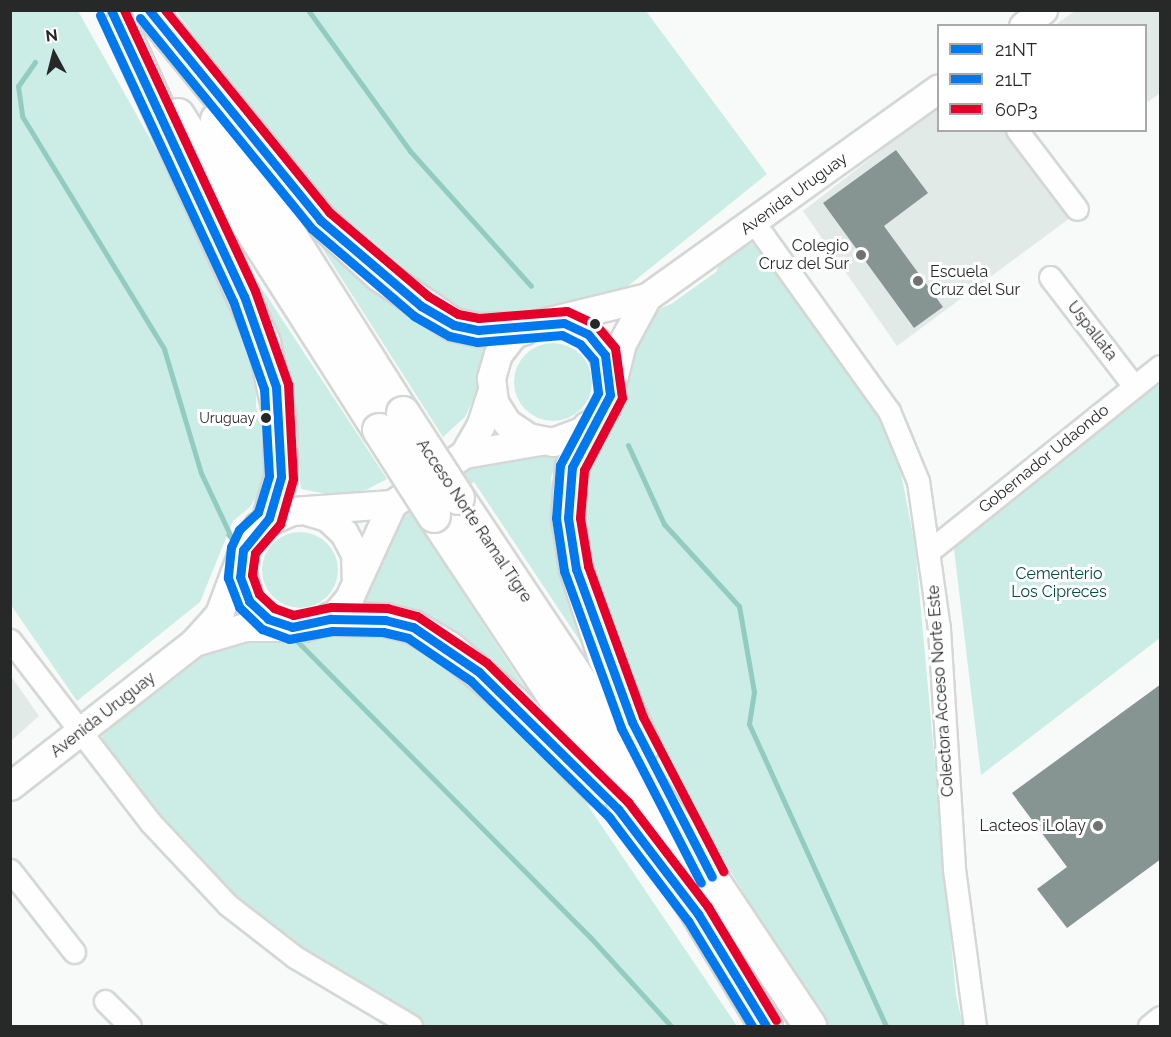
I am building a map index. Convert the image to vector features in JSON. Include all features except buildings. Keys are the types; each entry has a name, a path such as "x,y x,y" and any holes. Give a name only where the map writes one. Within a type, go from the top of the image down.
{"highway":[{"path":"149,10 320,220 380,275 454,325 478,330 537,325"},
{"name":"Acceso Norte Ramal Tigre","path":"149,10 391,422"},
{"path":"116,18 264,343 280,417 281,477 269,518"},
{"name":"Acceso Norte Ramal Tigre","path":"116,18 391,422 446,507 766,1026"},
{"path":"589,428 572,467 570,488 568,518 576,569 605,658 632,722 714,880"},
{"name":"Acceso Norte Ramal Tigre","path":"446,507 714,880 810,1026"},
{"path":"331,619 385,620 413,627 479,672 618,809 698,914"}],"main road":[{"path":"1026,24 1043,10"},
{"name":"Avenida Uruguay","path":"465,454 482,424 492,390 498,354 537,325 647,297 754,224 937,90"},
{"name":"Avenida Uruguay","path":"392,504 465,454 540,441 566,440 589,428 606,407 622,343 647,297"},
{"path":"537,325 588,334 605,355 612,381"},
{"path":"492,390 507,423 540,441"},
{"path":"269,518 304,510 392,504 353,589 331,619"},
{"path":"304,510 327,518 351,543 357,566 353,589"},
{"name":"Avenida Uruguay","path":"10,786 194,642 219,614 249,537 269,518"},
{"path":"240,564 249,601 268,619 292,627"},
{"name":"Avenida Uruguay","path":"194,642 245,627 292,627 331,619"}],"street":[{"path":"1019,132 1077,208"},
{"name":"Colectora Acceso Norte Este","path":"754,224 898,427 918,481 939,629 954,869 975,1026"},
{"name":"Uspallata","path":"1050,277 1134,386"},
{"name":"Gobernador Udaondo","path":"928,552 1161,366"},
{"path":"10,640 83,731 150,822 228,905 295,957 411,1026"},
{"path":"10,870 74,952"},
{"path":"105,1001 130,1026"},
{"path":"1149,1026 1161,1017"}],"shaded area":[{"path":"1075,11 1160,11 1160,93 1147,100 1147,24 1056,24"},
{"name":"Escuela Cruz del Sur","path":"937,107 937,132 1009,132 1074,215 897,346 803,211"},
{"path":"11,676 39,716 11,741"}],"green space":[{"path":"10,11 78,11 196,220 257,361 256,407 267,438 266,481 250,507 233,521 200,602 77,701 11,605"},
{"path":"176,11 646,11 767,174 612,299 509,314 465,313 420,288 324,202 275,145"},
{"path":"262,154 337,240 485,342 477,391 465,417 443,437"},
{"path":"232,243 387,479 366,490 337,496 301,489 293,419"},
{"path":"752,243 764,254 895,442 915,545 956,995 963,1026 824,1026 647,733 585,583 587,520 575,501 646,314 671,304 716,272 721,261"},
{"path":"553,343 568,346 585,360 592,382 589,397 575,414 553,421 538,418 521,404 514,382 517,367 531,350"},
{"name":"Cementerio Los Cipreces","path":"1160,381 1160,638 981,775 954,549 980,516"},
{"path":"561,447 551,478 555,514 594,662 474,482 416,521 551,728 499,677 349,611 401,506 455,465"},
{"path":"300,532 315,535 327,543 335,555 338,570 335,585 327,597 315,605 300,608 285,605 273,597 265,585 262,570 265,555 273,543 285,535"},
{"path":"395,626 446,657 555,757 737,1026 421,1026 315,965 231,900 99,747 104,730 221,639"}],"waterway":[{"path":"308,10 410,151 531,286"},
{"path":"35,62 18,86 22,116 164,349 201,473 232,539 228,534"},
{"path":"628,445 664,524 739,606 754,692 749,724 886,1026"},
{"path":"292,636 590,937 671,1026"}],"transit line":[{"name":"21NT","path":"111,10 244,296 276,387 281,477 269,518 243,550 240,577 249,601 268,619 292,627 331,619 385,620 413,627 479,672 618,809 698,914 766,1026"},
{"name":"60P3","path":"124,10 255,291 288,384 293,479 280,524 255,553 252,575 259,594 274,608 293,615 331,607 387,608 417,616 487,663 628,802 708,907 776,1020"},
{"name":"21NT","path":"149,10 320,220 421,306 454,325 478,330 564,323 588,334 605,355 610,395 572,467 568,518 576,569 632,722 712,877"},
{"name":"60P3","path":"165,10 329,212 428,296 458,314 479,318 567,311 595,324 615,348 622,398 584,470 580,518 588,566 643,717 723,871"},
{"name":"21LT","path":"100,15 233,301 264,389 269,476 258,512 239,530 231,547 228,578 239,607 262,629 289,639 332,631 383,632 408,638 471,681 609,817 688,921 752,1026"},
{"name":"21LT","path":"140,18 311,228 414,316 449,336 477,342 562,335 580,344 594,360 598,393 560,465 556,518 564,571 621,728 701,883"}],"place":[{"name":"Colegio Cruz del Sur","path":"861,255"},
{"name":"Escuela Cruz del Sur","path":"918,281"},
{"name":"Uruguay","path":"266,418"},
{"name":"Lacteos iLolay","path":"1098,826"}]}
